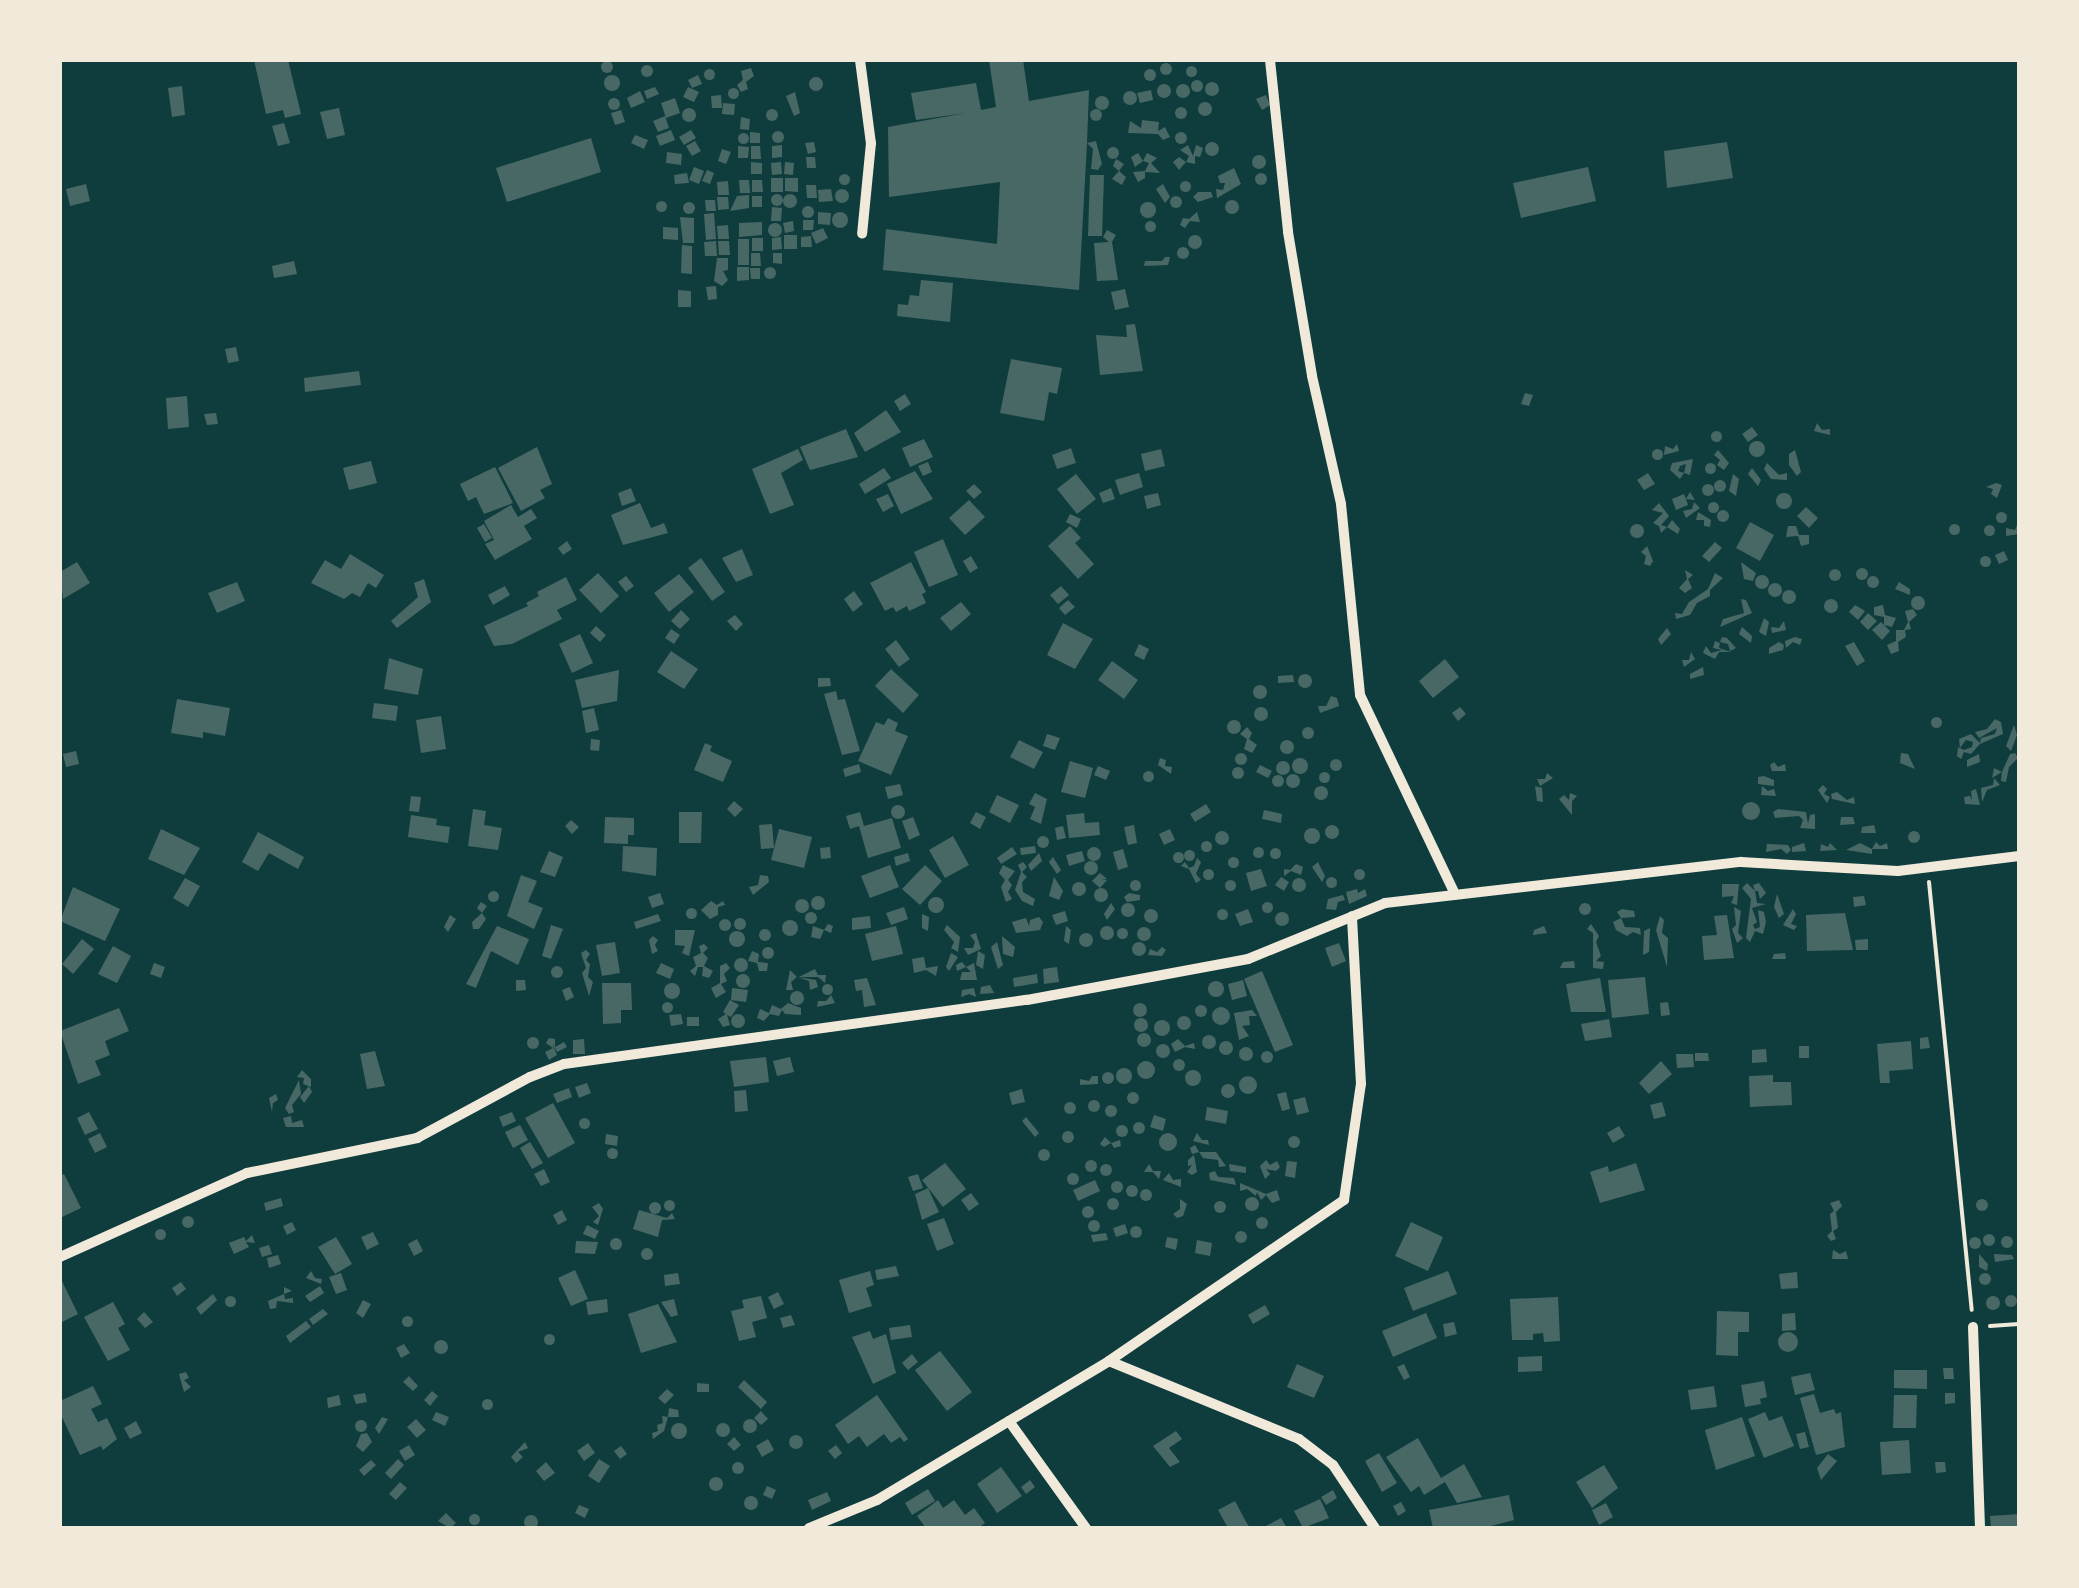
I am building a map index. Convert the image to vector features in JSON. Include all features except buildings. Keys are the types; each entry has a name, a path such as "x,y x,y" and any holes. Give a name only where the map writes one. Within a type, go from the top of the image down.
{"street":[{"path":"860,60 871,143 862,234"},
{"path":"1270,60 1288,232 1312,376 1341,504 1360,695 1455,894"},
{"path":"60,1257 248,1173 416,1138 530,1077 564,1064 1027,1000 1248,959 1385,902 1741,862 1898,870 2019,856"},
{"path":"809,1528 877,1500 1110,1360 1344,1200 1361,1084 1352,916"},
{"path":"1973,1328 1980,1528"},
{"path":"1110,1360 1299,1440 1333,1465 1375,1528"},
{"path":"1009,1421 1086,1528"}],"path":[{"path":"1928,867 1973,1328 2019,1324"}]}
